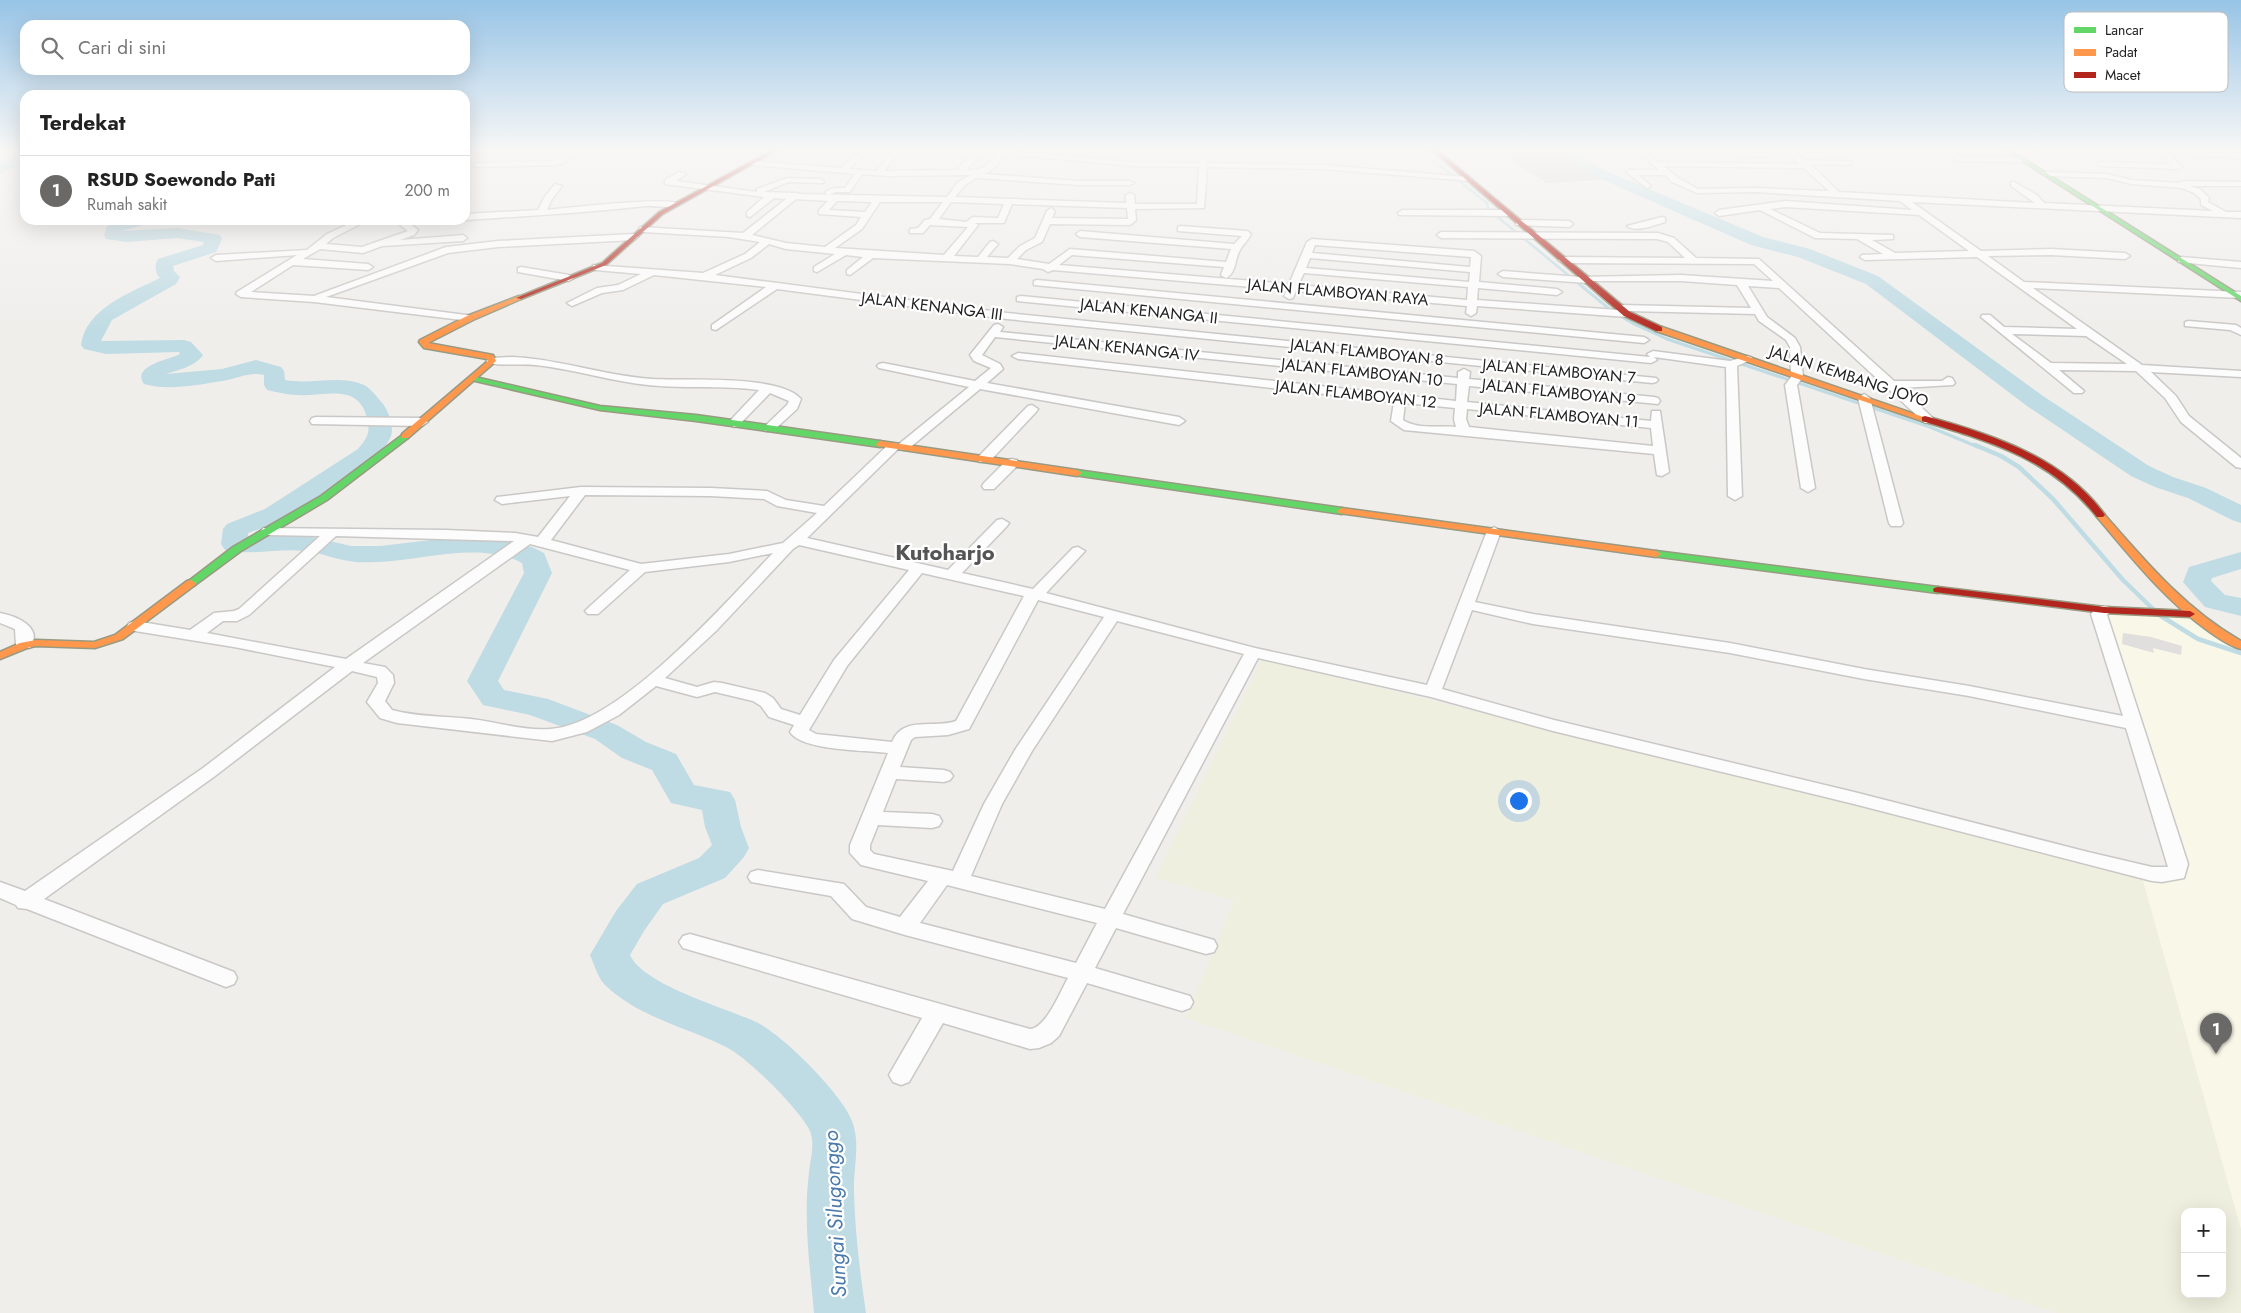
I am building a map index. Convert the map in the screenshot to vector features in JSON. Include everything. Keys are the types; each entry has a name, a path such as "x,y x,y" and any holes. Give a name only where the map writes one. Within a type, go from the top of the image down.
{"street":[{"path":"470,217 560,211"},
{"path":"492,362 490,357 424,345 423,342 430,336 470,318 610,260 642,229 665,211"},
{"path":"750,214 753,211"},
{"path":"745,236 776,211"},
{"path":"823,211 858,215 868,214"},
{"path":"933,222 941,211"},
{"path":"968,224 973,220 1001,221 1006,211"},
{"path":"1010,261 1023,248 1039,240 1051,211"},
{"path":"1063,222 1067,211"},
{"path":"1047,221 1130,222 1132,220 1131,211"},
{"path":"1718,213 1728,211"},
{"path":"1769,211 1818,236 1890,237"},
{"path":"1897,211 1921,213 2090,333 2143,368 2171,398 2178,412 2185,419 2240,462"},
{"path":"2105,211 2239,296"},
{"path":"2167,211 2240,215"},
{"path":"2218,211 2223,214"},
{"path":"1402,213 1507,213"},
{"name":"JALAN KEMBANG JOYO","path":"1507,213 1624,311 1648,325 2018,451 2063,477 2084,496 2157,581 2190,614 2215,633 2241,646"},
{"path":"827,250 859,227 868,214"},
{"path":"481,224 487,216"},
{"path":"1623,226 1643,226 1662,220"},
{"path":"913,231 920,231 928,222 974,225 947,258"},
{"path":"135,626 350,664 385,674 386,683 376,702 386,714 397,717 477,725 534,734 551,735 580,729 602,719 631,699 688,649 826,511 898,447 978,386 997,369 996,366 976,357 976,354 1050,267 1070,252 1084,222"},
{"path":"1519,223 1583,224"},
{"path":"353,225 330,236 314,249 289,262 240,294 314,299 470,318"},
{"path":"216,258 314,249 363,250 413,231 412,228 404,225"},
{"name":"JALAN FLAMBOYAN RAYA","path":"642,229 745,236 786,246 871,255 1010,261 1050,267 1593,312 1758,311"},
{"path":"1181,229 1247,234 1244,241 1236,247 1223,282"},
{"path":"1080,234 1236,247"},
{"path":"383,244 495,235 501,237 498,244"},
{"path":"1441,235 1663,236 1671,240 1693,260"},
{"path":"314,299 434,253 453,249 498,244 634,237"},
{"path":"1861,237 1893,256"},
{"path":"703,276 748,256 767,241"},
{"path":"1252,383 1311,243 1474,254 1476,256 1476,270 1460,420 1464,430"},
{"path":"980,260 992,244"},
{"path":"817,269 846,251"},
{"path":"1070,252 1230,265"},
{"path":"1865,257 2057,252 2125,256"},
{"path":"850,272 871,255"},
{"path":"1306,255 1476,270"},
{"path":"1563,260 1756,261 1928,420"},
{"path":"2181,260 2241,265"},
{"path":"289,262 368,267"},
{"name":"JALAN KENANGA III","path":"596,267 703,276 1007,316 1268,342"},
{"path":"521,270 569,278"},
{"path":"1300,270 1557,292"},
{"path":"572,303 600,290 620,288 652,272"},
{"path":"1503,274 1585,279 1680,278 1782,285"},
{"path":"1099,365 1158,276"},
{"path":"1740,281 1763,319 1790,338 1795,347 1797,377 1791,385 1808,488"},
{"path":"1037,283 1644,340"},
{"path":"2022,285 2239,296"},
{"path":"716,327 774,286"},
{"name":"JALAN KENANGA II","path":"1021,299 1276,324"},
{"path":"1593,312 1644,340 1652,357 1652,380 1662,472"},
{"path":"1371,353 1379,314"},
{"path":"1986,317 2078,391"},
{"path":"1276,324 1731,364 1747,359"},
{"path":"2190,324 2232,327 2241,332"},
{"path":"2002,330 2090,333"},
{"name":"JALAN KENANGA IV","path":"993,334 1261,362"},
{"name":"JALAN FLAMBOYAN 8","path":"1268,342 1466,362"},
{"name":"JALAN FLAMBOYAN 12","path":"1018,356 1461,406"},
{"path":"0,656 24,645 36,643 80,646 95,645 118,637 237,549 324,498 422,422 492,362 535,360 648,382 732,384 766,390 792,398 795,402 769,428"},
{"name":"JALAN FLAMBOYAN 10","path":"1261,362 1463,383"},
{"name":"JALAN FLAMBOYAN 7","path":"1466,362 1652,380"},
{"path":"1731,364 1735,496"},
{"path":"883,366 978,386 1179,422"},
{"path":"2048,366 2143,368 2241,374"},
{"path":"474,378 600,408 769,428 1768,569 2104,610 2190,614"},
{"path":"1891,385 1944,384 1949,383 1948,380"},
{"name":"JALAN FLAMBOYAN 9","path":"1463,383 1654,401"},
{"path":"734,424 766,390"},
{"path":"1864,398 1896,523"},
{"path":"1400,399 1397,421 1400,424 1413,427 1464,430 1654,450 1659,448"},
{"name":"JALAN FLAMBOYAN 11","path":"1461,406 1657,424"},
{"path":"984,459 1032,409"},
{"path":"316,421 385,420 422,422"},
{"path":"989,486 1012,463"},
{"path":"502,500 581,492 711,492 767,495 782,503 826,511"},
{"path":"25,902 209,772 350,664 509,551 535,541 581,492"},
{"path":"952,575 1002,523"},
{"path":"268,531 324,541 446,534 535,541 641,568 729,558 793,543 919,567 1035,594 1253,652 1433,692 1553,725 1854,798 2088,859 2152,874 2171,875 2177,873 2178,864 2100,614 2104,610"},
{"path":"1433,692 1494,531"},
{"path":"194,635 219,616 237,616 244,612 324,541"},
{"path":"1078,551 1035,594 962,725 954,729 906,733 898,748 860,845 860,853 863,857 951,877 1111,918 1206,946"},
{"path":"898,748 812,739 799,732 845,657 919,567"},
{"path":"593,612 641,568"},
{"path":"1465,604 1533,619 1730,648 1864,674 1970,691 2135,724"},
{"path":"905,928 951,877 1024,750 1114,615"},
{"path":"0,618 19,623 24,629 26,637 24,645"},
{"path":"690,942 1030,1039 1040,1039 1047,1036 1253,652"},
{"path":"652,680 693,691 714,687 759,697 768,702 775,713 805,723"},
{"path":"889,772 944,776"},
{"path":"871,818 932,821"},
{"path":"758,877 837,889 860,913 905,928 1082,973 1182,1002"},
{"path":"0,890 25,902 226,978"},
{"path":"902,1075 937,1013"}],"shaded area":[{"path":"2101,611 2190,614 2241,646 2241,1233 2140,871 2171,875"},
{"path":"2123,633 2151,637 2182,646 2181,655 2153,648 2154,653 2122,644"}],"green space":[{"path":"1262,659 2141,874 2241,1229 2241,1313 2057,1313 1186,1018 1234,900 1155,878"}],"waterway":[{"path":"1491,211 1573,279"},
{"path":"1688,211 1757,241 1804,253 1872,280 2035,401 2140,471 2164,482 2197,493 2241,515"},
{"name":"Sungai Silugonggo","path":"127,225 113,229 112,235 127,237 177,233 214,239 210,248 164,263 165,274 171,277 170,280 104,316 92,337 91,345 106,348 184,346 193,355 151,373 151,380 171,381 223,375 256,366 274,371 275,385 298,389 333,386 358,390 376,410 381,429 379,438 366,454 306,495 274,514 236,529 234,544 270,545 304,543 351,554 380,554 465,544 523,553 534,559 538,573 482,681 494,698 537,706 606,732 634,750 664,762 683,795 718,800 723,827 731,848 712,868 650,894 630,921 610,955 618,973 640,989 669,1005 743,1035 787,1070 830,1121 835,1144 830,1190 834,1263 840,1313"},
{"path":"1572,278 1612,311 1634,324 1667,339 1930,427 1978,447"},
{"path":"1975,445 2001,456 2019,467 2053,499 2123,580 2154,610"},
{"path":"2241,560 2199,573 2197,582 2215,601 2241,607"},
{"path":"2161,616 2198,639 2241,653"}],"traffic: fast":[{"path":"2103,211 2241,299"},
{"path":"474,378 600,408 696,418 880,444"},
{"path":"191,583 237,549 324,498 405,436"},
{"path":"1077,473 1342,511"},
{"path":"1656,554 1938,590"}],"traffic: slow":[{"path":"405,436 492,361 490,357 427,346 423,342 470,318 519,298"},
{"path":"1659,329 1925,419"},
{"path":"880,444 1077,473"},
{"path":"1342,511 1656,554"},
{"path":"2100,515 2148,571 2181,604 2199,620 2241,646"},
{"path":"0,656 24,645 36,643 95,645 119,637 191,583"}],"traffic: jam":[{"path":"519,298 604,264 664,211"},
{"path":"1506,211 1627,314 1659,329"},
{"path":"1925,419 1997,442 2031,457 2068,481 2083,494 2100,515"},
{"path":"1938,590 2104,610 2190,614"}],"place":[{"name":"RSUD Soewondo Pati","path":"2216,1054"}],"district":[{"name":"Kutoharjo","path":"945,552"}]}
